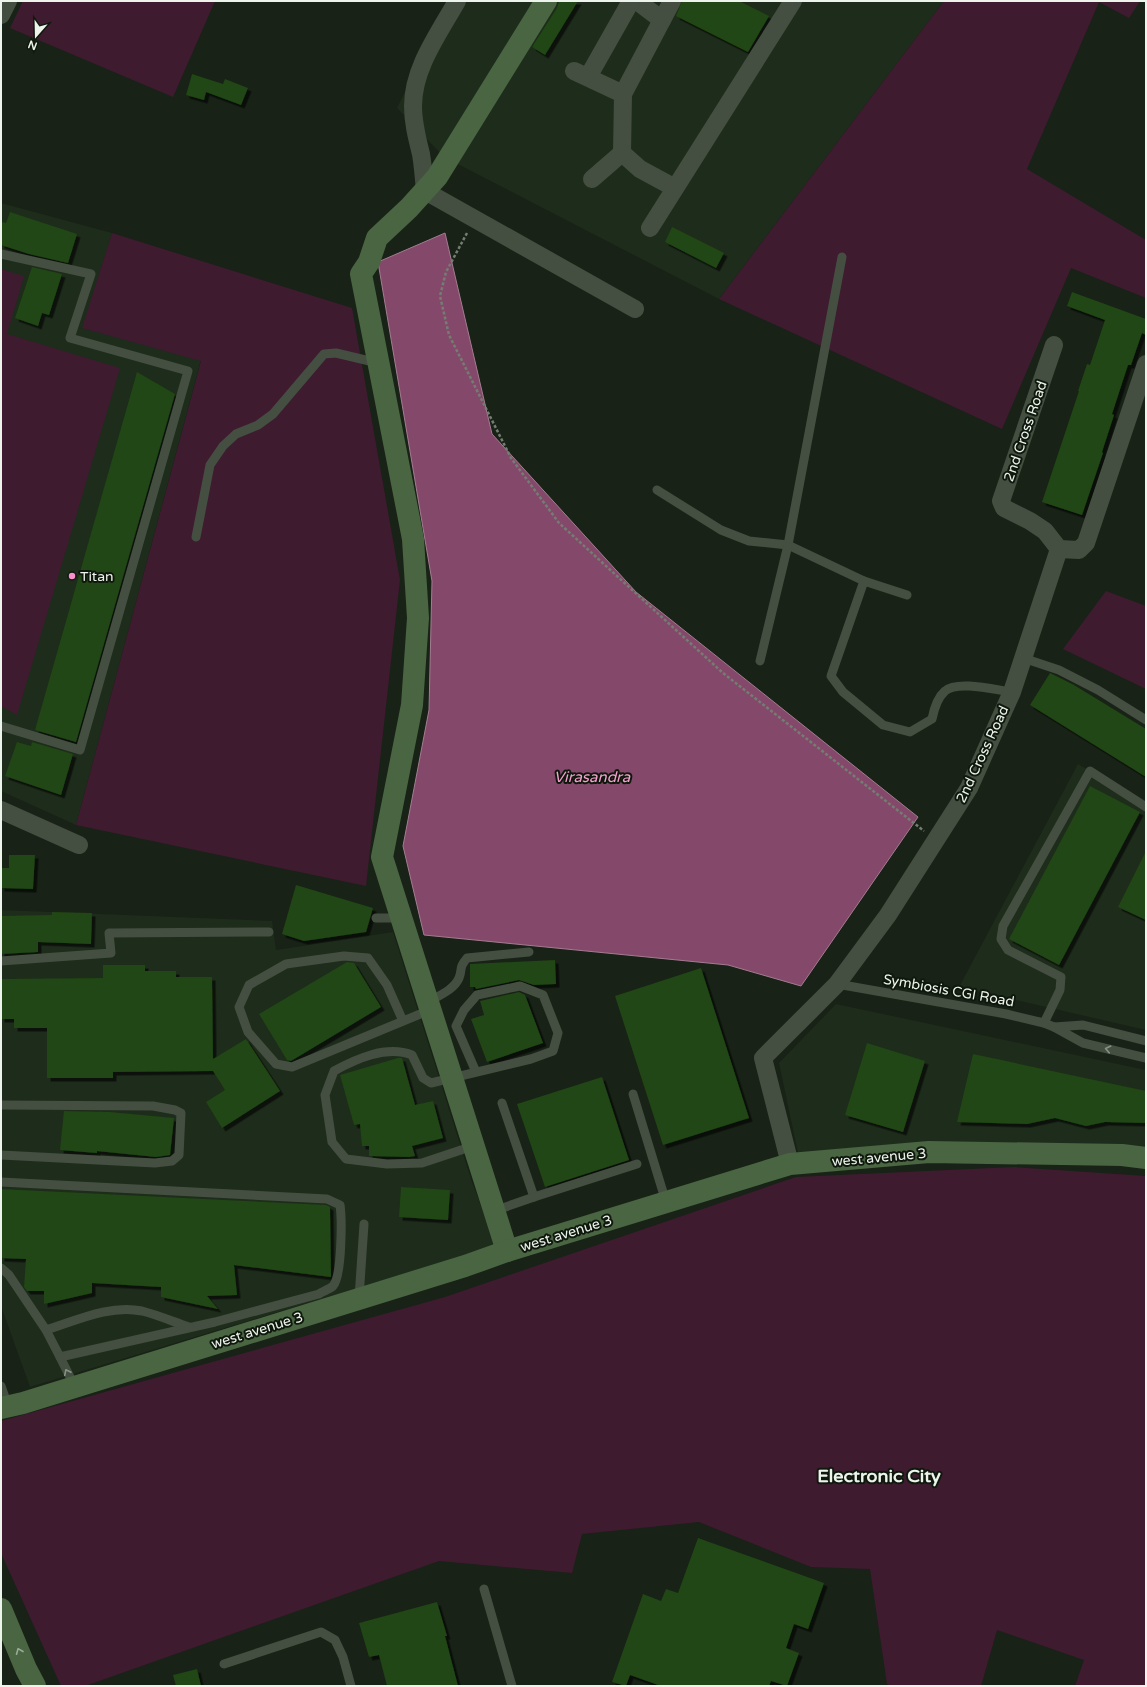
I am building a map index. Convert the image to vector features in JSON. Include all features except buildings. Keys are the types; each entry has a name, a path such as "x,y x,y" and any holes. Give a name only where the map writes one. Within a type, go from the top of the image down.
{"street":[{"path":"1,15 8,1"},
{"path":"425,191 421,156 414,127 413,105 416,84 423,62 457,1"},
{"path":"506,1251 382,857 412,705 418,618 413,539 361,274 369,262 377,238 438,177 546,1"},
{"path":"623,94 581,74 631,1"},
{"path":"637,1 662,20"},
{"path":"592,179 622,153 623,94 672,1"},
{"path":"650,228 793,1"},
{"path":"622,153 640,169 675,188"},
{"path":"425,191 635,309"},
{"name":"2nd Cross Road","path":"790,1164 763,1058 837,984 888,915 969,788 1012,692 1024,658 1059,549 1045,531 1030,521 1004,508 1001,501 1054,345"},
{"path":"1059,549 1079,550 1086,543 1146,364"},
{"path":"1,810 79,845"},
{"name":"west avenue 3","path":"5,1407 75,1387 217,1332 359,1299 465,1266 506,1251 790,1164 929,1152 1122,1155 1146,1158"},
{"path":"1,1609 26,1669 35,1686"}],"lane":[{"path":"1,254 91,274 70,338 188,371 80,750 1,726"},
{"path":"760,661 788,545 842,257"},
{"path":"196,537 210,465 223,446 236,434 258,425 273,414 324,354 336,353 378,363"},
{"path":"657,490 721,530 748,542 788,545 864,581 908,595"},
{"path":"864,581 831,676 843,692 883,725 910,732 932,719 935,704 945,691 957,685 1012,692"},
{"path":"1024,658 1059,670 1092,686 1146,720"},
{"path":"1044,1022 1060,990 1061,977 1008,950 1001,939 1003,926 1090,772 1146,807"},
{"path":"376,918 402,918"},
{"path":"1,961 111,953 110,933 269,932"},
{"path":"403,1021 387,985 368,958 344,956 286,964 249,986 239,1007 248,1032 276,1064 292,1067 403,1021 429,1006 452,988 459,978 461,966 467,958 529,952"},
{"name":"Symbiosis CGI Road","path":"837,984 1044,1022 1083,1043 1146,1058"},
{"path":"473,1146 422,1163 387,1164 346,1159 332,1142 325,1095 334,1071 355,1059 389,1052 402,1051 412,1055 423,1078 431,1084 531,1059 553,1051 558,1033 543,995 520,986 477,994 464,1010 456,1026 476,1072"},
{"path":"1054,1027 1083,1025 1146,1041"},
{"path":"633,1094 666,1202"},
{"path":"502,1103 534,1197"},
{"path":"1,1105 153,1106 175,1110 181,1113 182,1125 179,1155 172,1161 155,1162 1,1155"},
{"path":"494,1211 637,1164"},
{"path":"1,1182 326,1199 340,1205 342,1217 338,1276 333,1286 320,1294 217,1332 191,1327 142,1311 128,1310 103,1312 46,1330"},
{"path":"359,1299 364,1224"},
{"path":"1,1268 9,1275 46,1330 75,1387"},
{"path":"60,1357 191,1327"},
{"path":"1,1386 5,1407"},
{"path":"484,1589 512,1686"},
{"path":"224,1664 321,1632 335,1640 343,1657 351,1686"}],"path":[{"path":"475,219 446,272 440,296 449,335 511,458 558,523 723,673 936,840"}],"shaded area":[{"path":"23,1 215,1 173,97 10,28"},
{"path":"451,1 944,1 719,299 444,157 397,108"},
{"path":"944,1 1140,1 1129,18 1099,2 1027,169 1146,240 1146,298 1071,268 1002,429 719,299"},
{"name":"Titan","path":"1,203 112,233 83,328 201,360 76,825 1,791"},
{"path":"112,233 352,308 400,580 366,886 76,825 201,361 82,328"},
{"path":"1,269 24,276 7,334 120,368 17,715 1,706"},
{"path":"1106,591 1146,606 1146,689 1063,649"},
{"path":"1078,764 1146,805 1146,1030 959,987"},
{"path":"1,910 272,921 276,950 393,932 471,1179 496,1246 30,1387 1,1306"},
{"path":"836,1004 1146,1070 1146,1150 798,1153 779,1063"},
{"path":"1014,1167 1146,1176 1146,1686 1075,1686 1084,1660 997,1630 981,1686 891,1686 887,1684 870,1569 811,1567 699,1522 582,1534 572,1573 439,1561 85,1686 61,1686 1,1553 1,1421 445,1297 796,1177"}],"water":[{"name":"Virasandra","path":"445,233 492,434 636,592 918,817 801,986 728,965 424,935 403,846 429,710 432,581 378,262"}],"place":[{"name":"Titan","path":"72,576"}],"district":[{"name":"Electronic City","path":"879,1476"}]}
